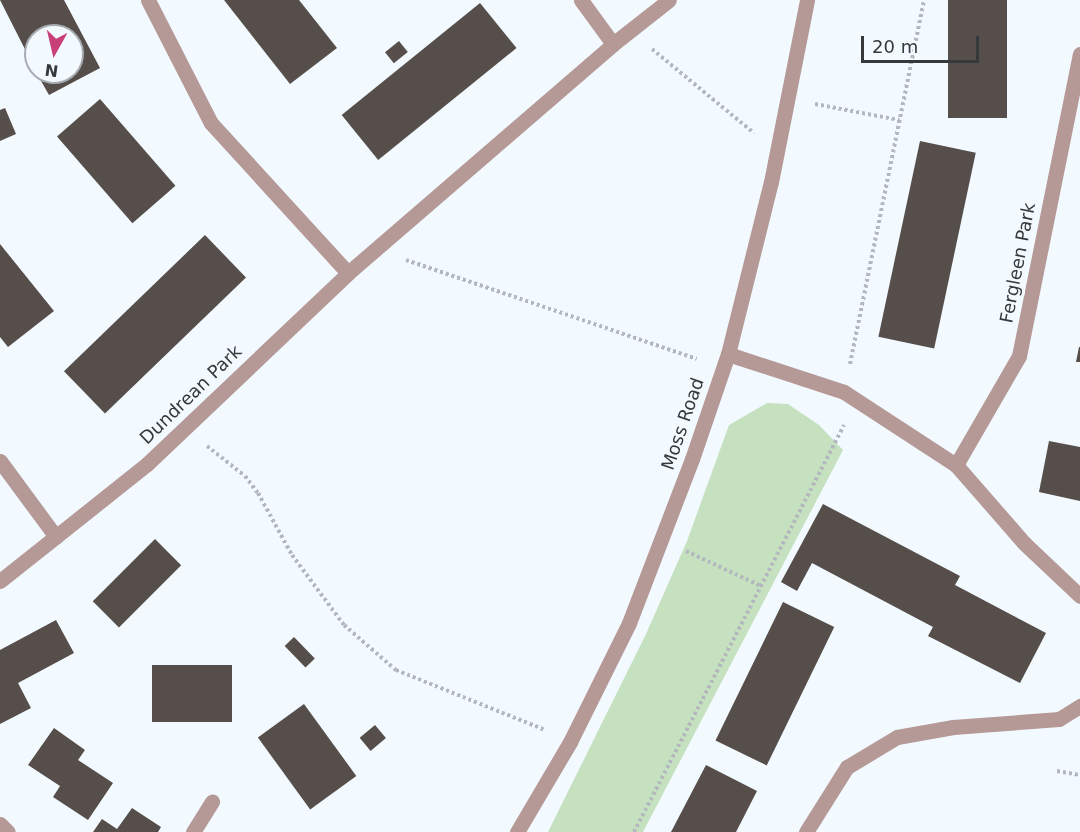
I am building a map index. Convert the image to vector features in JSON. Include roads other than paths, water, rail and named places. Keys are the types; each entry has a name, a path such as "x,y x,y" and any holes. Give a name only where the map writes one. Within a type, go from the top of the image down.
{"street":[{"path":"148,0 211,123 348,273"},
{"path":"581,0 613,44"},
{"name":"Dundrean Park","path":"0,581 147,464 375,249 613,44 669,0"},
{"name":"Moss Road","path":"517,832 570,742 629,622 725,361 780,139 807,0"},
{"name":"Fergleen Park","path":"956,465 1019,356 1080,54"},
{"path":"725,361 850,396 956,465 1024,543 1080,596"},
{"path":"0,461 56,537"},
{"path":"806,832 847,767 897,737 953,727 1059,719 1080,706"},
{"path":"193,832 212,802"},
{"path":"0,824 8,832"}]}
